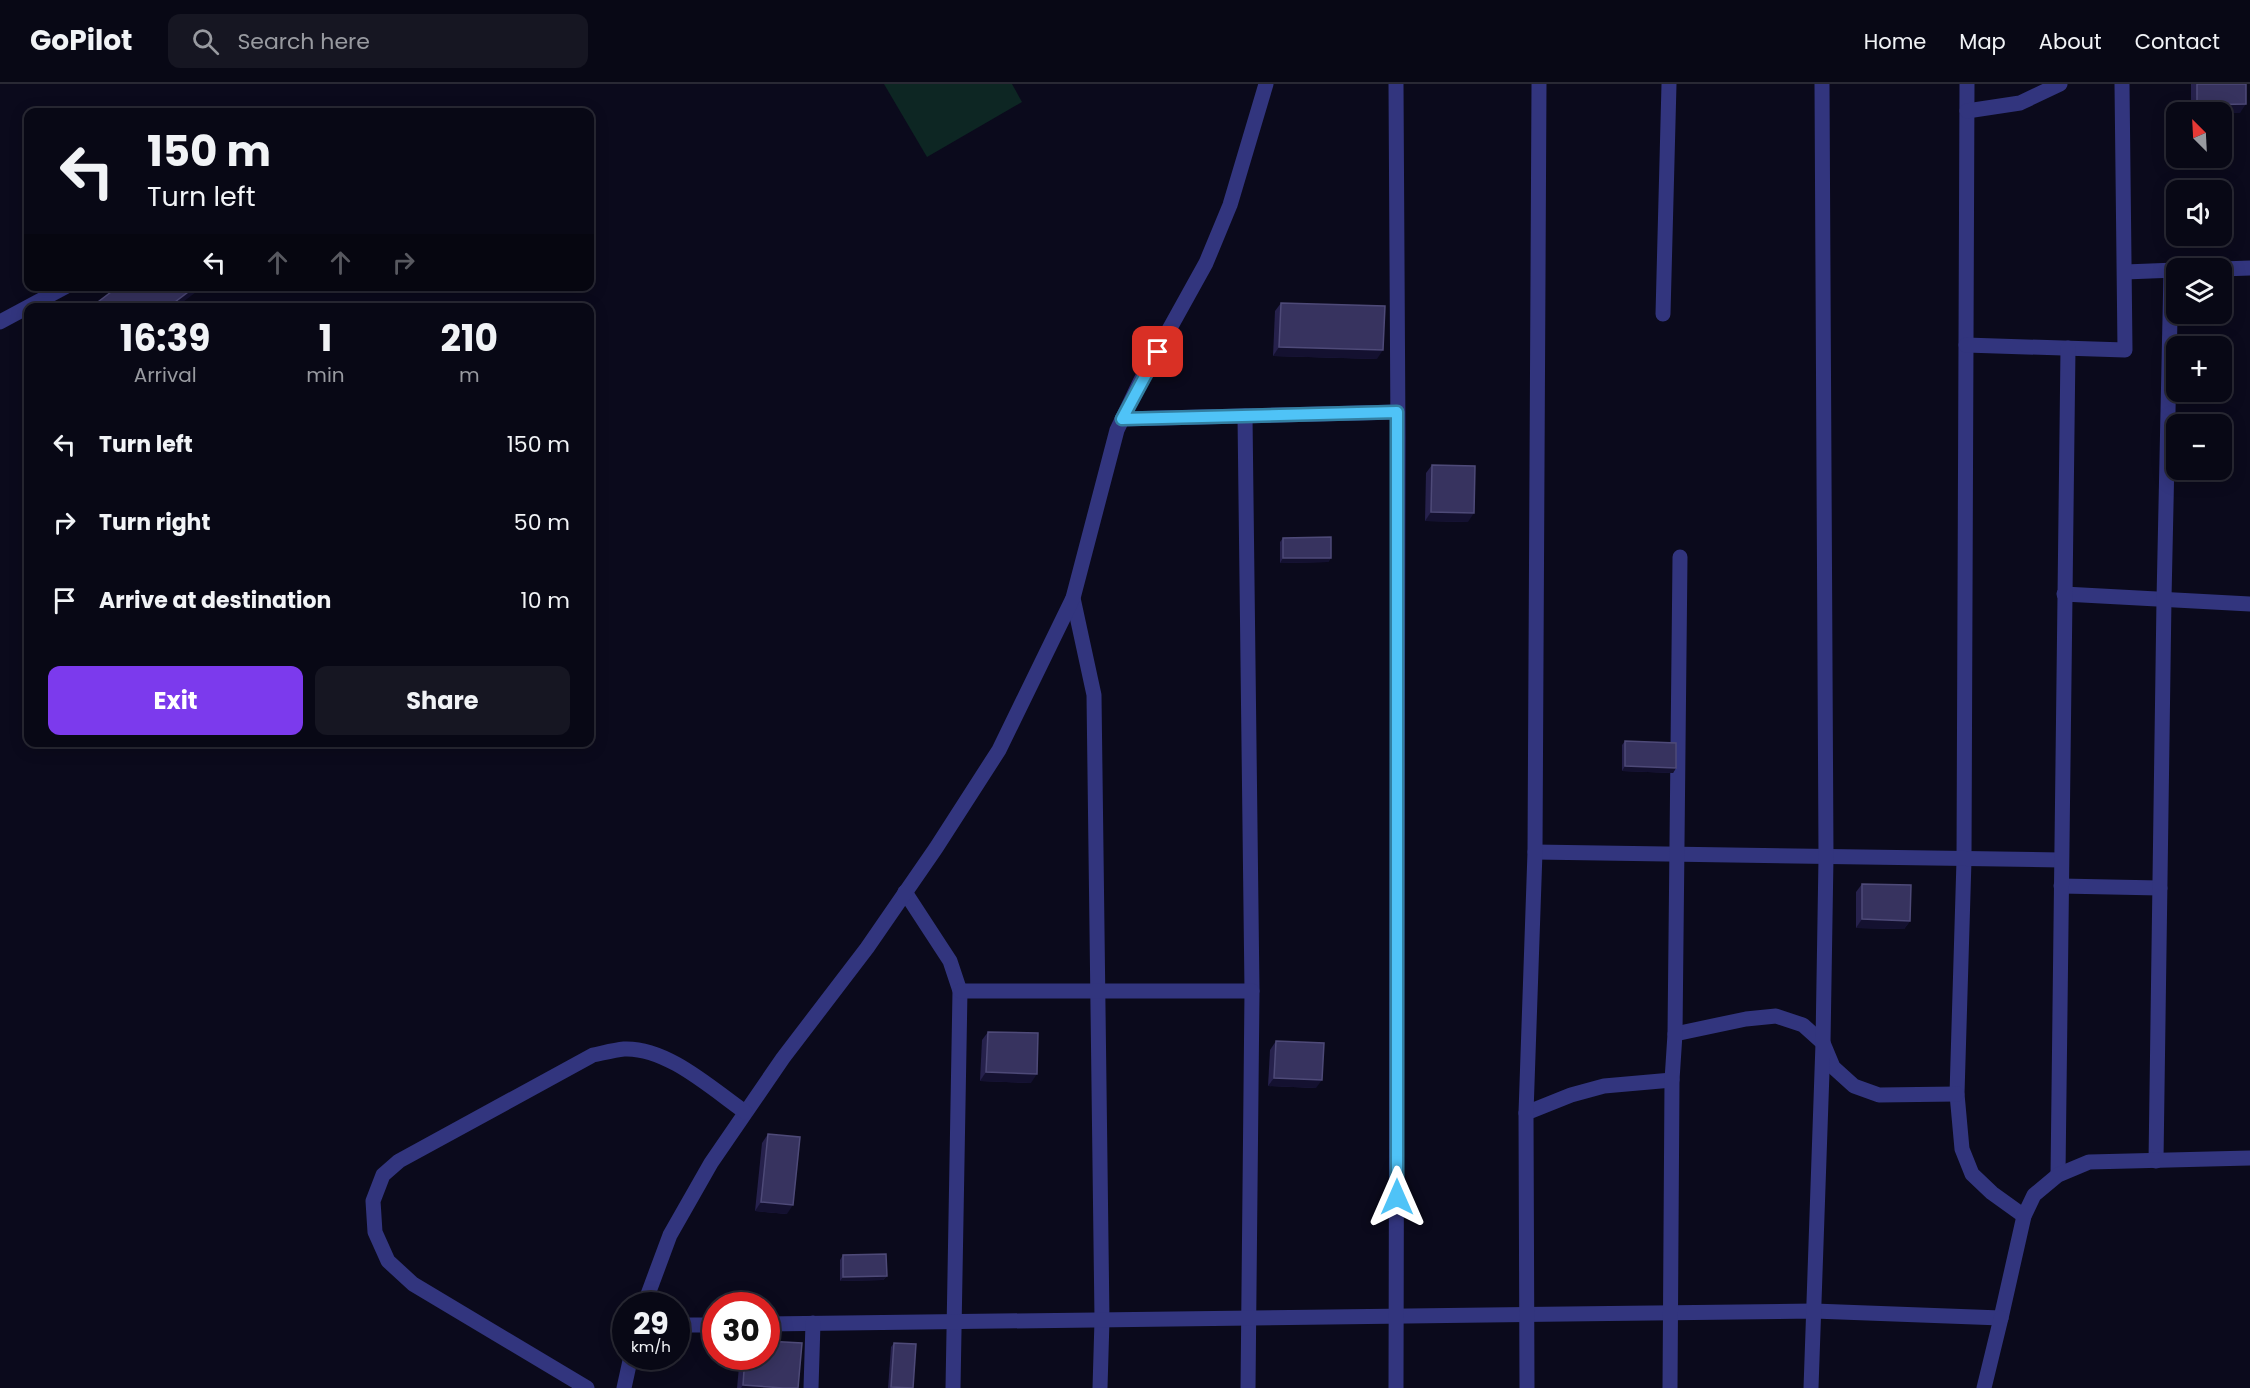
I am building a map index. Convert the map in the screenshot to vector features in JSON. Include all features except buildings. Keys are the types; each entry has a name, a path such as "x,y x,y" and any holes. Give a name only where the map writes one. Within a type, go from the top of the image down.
{"street":[{"path":"649,1292 670,1235 711,1164 745,1112 936,848 999,750 1073,598 1117,430 1140,382 1206,263 1230,206 1266,84"},
{"path":"1396,84 1396,1388"},
{"path":"1527,1388 1526,1113 1535,852 1539,84"},
{"path":"1663,314 1669,84"},
{"path":"1811,1388 1823,1043 1826,857 1822,84"},
{"path":"1967,84 1964,860 1958,1094 1962,1149 1972,1174 1992,1193 2024,1216"},
{"path":"1967,111 2019,102 2060,84"},
{"path":"1966,345 2126,350 2122,84"},
{"path":"2232,269 2250,268"},
{"path":"2125,272 2166,271"},
{"path":"35,303 58,291"},
{"path":"0,322 24,309"},
{"path":"2156,1161 2164,599 2172,324"},
{"path":"2058,1176 2068,348"},
{"path":"1122,419 1397,412"},
{"path":"1245,416 1252,991 1248,1388"},
{"path":"1670,1388 1680,557"},
{"path":"2064,594 2250,603"},
{"path":"1073,598 1094,695 1102,1320 1100,1388"},
{"path":"1535,852 2061,860"},
{"path":"2061,886 2160,888"},
{"path":"905,892 950,961 960,991 953,1388"},
{"path":"960,991 1252,991"},
{"path":"1675,1034 1746,1019 1776,1016 1803,1025 1823,1043 1833,1067 1854,1086 1879,1095 1958,1094"},
{"path":"587,1388 413,1284 388,1261 375,1232 373,1202 383,1175 399,1161 592,1055 624,1049 644,1051 670,1060 745,1112"},
{"path":"1526,1113 1571,1095 1604,1086 1672,1080"},
{"path":"1984,1388 2024,1216 2034,1195 2058,1176 2089,1162 2250,1158"},
{"path":"780,1324 1814,1311 2001,1318"},
{"path":"811,1388 813,1323"},
{"path":"624,1388 628,1370"}],"green space":[{"path":"884,84 1012,84 1022,102 927,157"}],"route":[{"path":"1158,352 1122,419 1397,412 1397,1197"}]}
